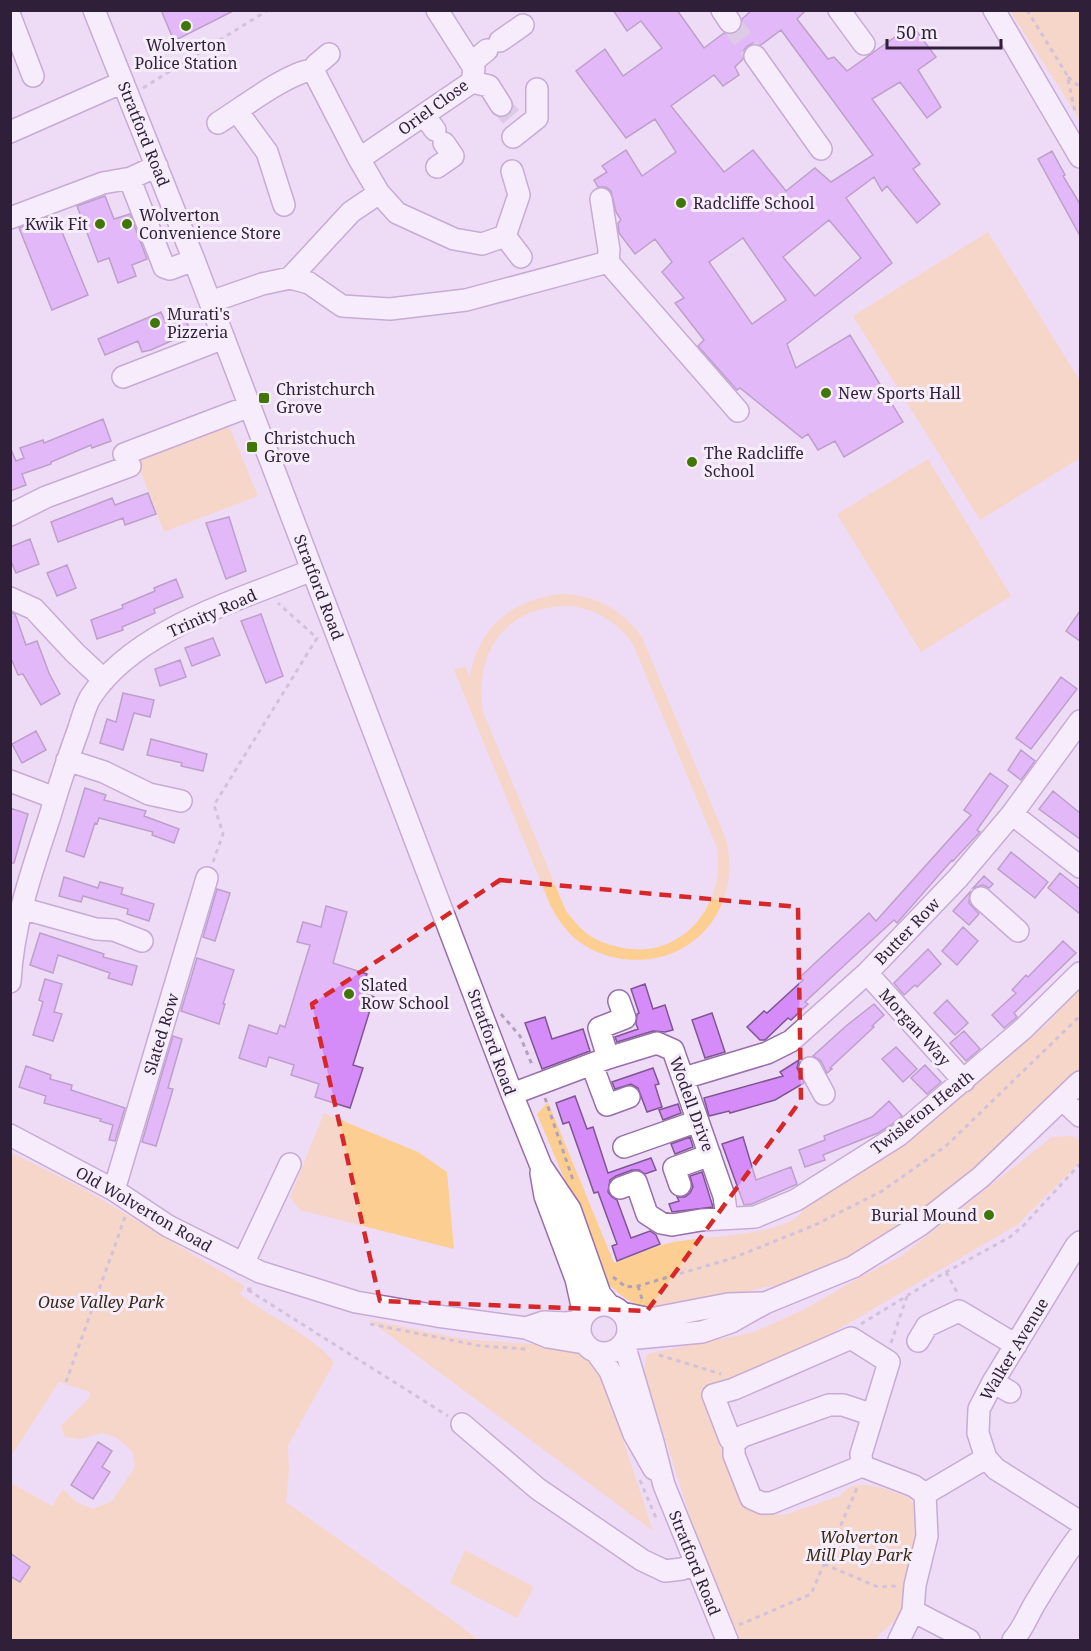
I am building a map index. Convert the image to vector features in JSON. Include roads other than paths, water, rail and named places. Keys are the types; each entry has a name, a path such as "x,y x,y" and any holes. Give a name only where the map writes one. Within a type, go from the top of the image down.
{"street":[{"name":"Stratford Road","path":"94,10 194,260 512,1094 541,1166 570,1209 600,1294 615,1309"},
{"name":"Oriel Close","path":"359,159 434,129 483,59 437,10"},
{"path":"839,10 864,44"},
{"path":"994,10 1080,157"},
{"path":"10,16 33,75"},
{"path":"524,25 483,59 489,86 511,123 537,118 537,89"},
{"path":"218,123 285,80 313,70 329,54"},
{"path":"754,56 821,149"},
{"path":"313,70 359,159 379,193 397,213 454,239 482,244 505,236"},
{"path":"10,132 123,82"},
{"path":"237,111 267,152 284,205"},
{"path":"434,129 453,156 437,167"},
{"path":"10,218 103,183 131,178 157,166"},
{"path":"505,236 519,195 513,171"},
{"path":"131,178 164,267 170,269 194,260"},
{"path":"290,278 351,212 379,193"},
{"path":"601,199 609,250 608,262 738,411"},
{"path":"505,236 521,257"},
{"path":"210,302 262,284 290,278 309,283 342,306 390,309 466,300 608,262"},
{"path":"123,376 224,338"},
{"path":"10,515 250,406"},
{"name":"Trinity Road","path":"10,982 12,953 21,908 67,760 89,700 104,680 132,654 183,622 312,570"},
{"path":"10,598 34,609 104,680"},
{"name":"Butter Row","path":"684,1078 767,1053 790,1041 867,973 971,888 1012,814 1080,721"},
{"path":"67,760 105,772 149,794 181,801"},
{"path":"10,781 55,798"},
{"path":"1012,814 1080,867"},
{"name":"Slated Row","path":"123,1195 207,878"},
{"path":"971,888 1018,931"},
{"path":"21,908 96,929 114,930 142,941"},
{"name":"Morgan Way","path":"867,973 964,1081"},
{"name":"Twisleton Heath","path":"620,1188 636,1182 647,1214 661,1223 672,1225 701,1220 755,1217 796,1200 899,1135 1023,1029 1080,973"},
{"path":"619,1001 625,1018 599,1028 599,1108 629,1097"},
{"path":"790,1041 825,1094"},
{"name":"Wodell Drive","path":"512,1094 600,1061 657,1043 674,1050 724,1196 727,1218"},
{"path":"765,1303 728,1304 650,1319 615,1309 595,1307 583,1318 580,1329 590,1348 612,1353 625,1341 651,1335 702,1332 731,1323 765,1303 854,1268 920,1225 981,1177 1080,1082"},
{"path":"1063,1100 1080,1116"},
{"path":"624,1147 698,1121"},
{"name":"Old Wolverton Road","path":"10,1135 123,1195 168,1226 254,1275 356,1302 437,1317 535,1325 566,1323 583,1318"},
{"path":"680,1185 674,1168 710,1155"},
{"path":"254,1275 290,1164"},
{"name":"Stratford Road","path":"541,1166 545,1196 576,1280 583,1318"},
{"name":"Walker Avenue","path":"986,1458 978,1433 979,1409 1001,1387 1016,1345 1080,1242"},
{"path":"535,1325 568,1309 579,1292"},
{"path":"615,1309 628,1325 625,1341"},
{"path":"918,1341 927,1326 959,1311 1016,1345"},
{"name":"Old Wolverton Road","path":"535,1325 548,1337 590,1348"},
{"path":"630,1367 637,1355 671,1335"},
{"path":"734,1443 729,1439 713,1395 734,1389 851,1338 889,1362 861,1454 862,1466"},
{"name":"Stratford Road","path":"625,1341 630,1367 664,1485 695,1564 735,1633"},
{"name":"Stratford Road","path":"590,1348 610,1371 641,1449 664,1485"},
{"path":"873,1415 843,1405 829,1405 742,1436 734,1443 734,1455 751,1498 762,1503 771,1503 862,1466 914,1486 925,1494"},
{"path":"462,1424 538,1489 642,1560 665,1571 695,1564"},
{"path":"925,1494 986,1458 996,1469 1074,1511"},
{"path":"899,1641 914,1611 915,1585 927,1536 925,1494"},
{"path":"1013,1641 1023,1630 1029,1613 1060,1560 1080,1534"},
{"path":"914,1611 969,1641"}],"tunnel":[{"path":"730,22 755,56"},
{"path":"501,105 511,117"}],"place":[{"name":"Wolverton Police Station","path":"186,26"},
{"name":"Radcliffe School","path":"681,203"},
{"name":"Kwik Fit","path":"100,224"},
{"name":"Wolverton Convenience Store","path":"127,224"},
{"name":"Murati's Pizzeria","path":"155,323"},
{"name":"New Sports Hall","path":"826,393"},
{"name":"Christchurch Grove","path":"264,398"},
{"name":"Christchuch Grove","path":"252,447"},
{"name":"The Radcliffe School","path":"692,462"},
{"name":"Slated Row School","path":"349,994"},
{"name":"Burial Mound","path":"989,1215"}],"park label":[{"name":"Ouse Valley Park","path":"101,1302"},
{"name":"Wolverton Mill Play Park","path":"859,1546"}]}
